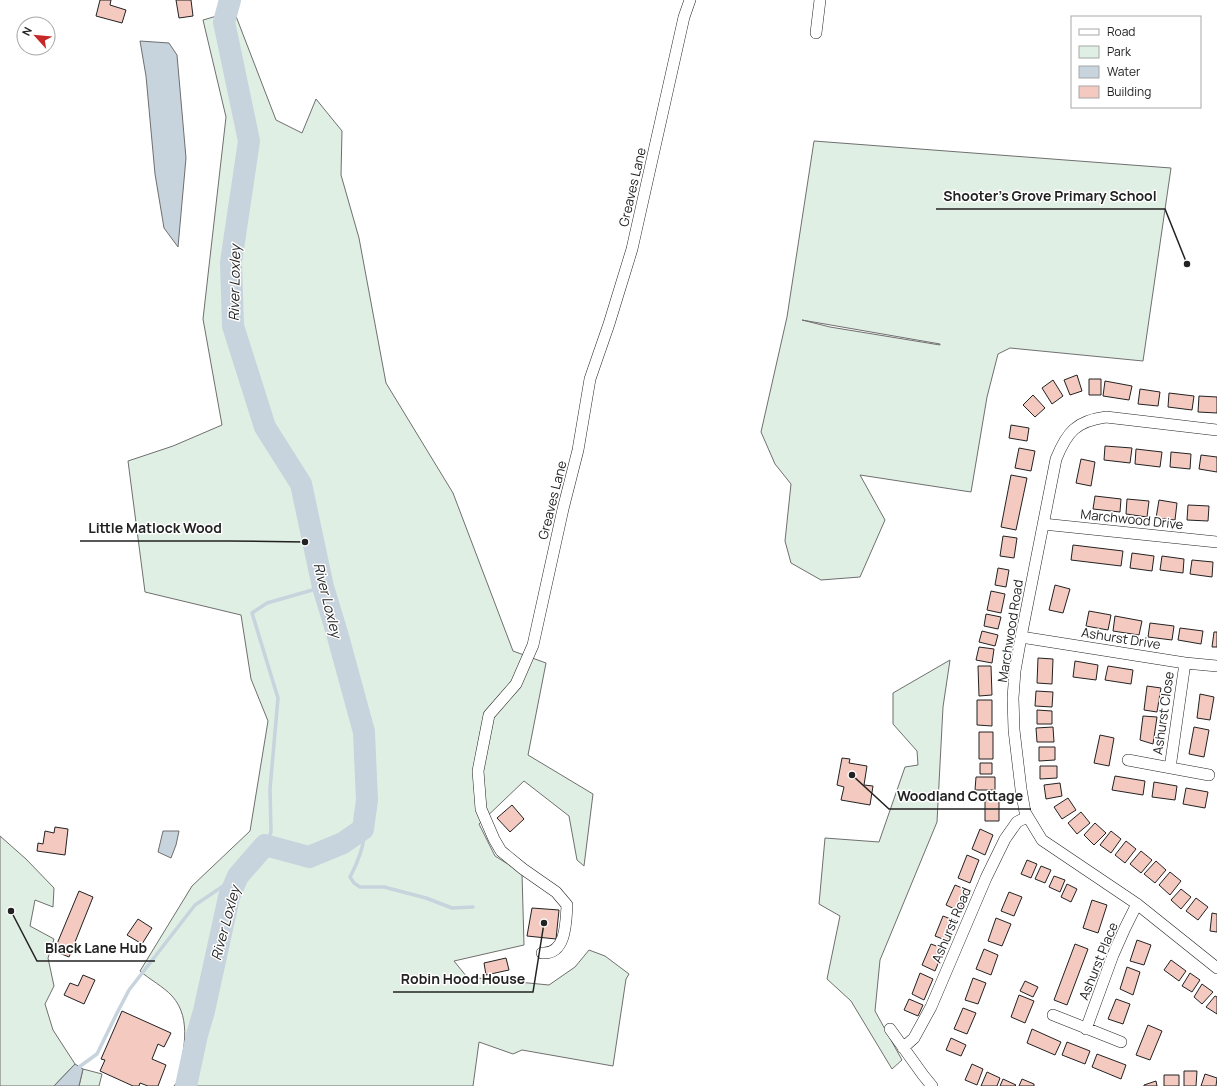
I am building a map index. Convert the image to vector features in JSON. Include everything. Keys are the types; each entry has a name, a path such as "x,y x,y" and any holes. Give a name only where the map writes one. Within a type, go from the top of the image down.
{"street":[{"name":"Greaves Lane","path":"542,953 548,954 554,952 562,942 566,922 567,905 556,892 523,870 501,851 481,809 478,771 489,715 516,684 533,645 578,450 590,379 632,249 684,17 690,0"},
{"path":"816,33 820,0"},
{"name":"Marchwood Road","path":"1217,430 1106,417 1093,419 1079,425 1069,434 1061,446 1056,459 1020,637 1013,698 1014,730 1020,789 1027,817 1042,840 1138,904 1217,968"},
{"name":"Marchwood Drive","path":"1044,524 1217,542"},
{"name":"Ashurst Drive","path":"1020,637 1185,663 1217,666"},
{"name":"Ashurst Close","path":"1170,768 1185,663"},
{"name":"Ashurst Close","path":"1128,760 1209,775"},
{"name":"Ashurst Road","path":"903,1048 914,1038 931,1007 986,878 1005,839 1017,822 1027,817"},
{"name":"Ashurst Place","path":"1086,1029 1113,955 1138,904"},
{"path":"1053,1015 1121,1042"},
{"path":"890,1029 932,1086"}],"green space":[{"path":"234,11 276,120 302,133 316,99 342,131 341,175 359,238 386,383 453,493 513,651 546,663 528,755 593,794 584,866 577,860 569,816 524,781 479,824 495,856 522,873 524,945 454,961 467,977 549,985 575,967 589,950 605,956 629,974 626,979 613,1066 522,1050 513,1054 479,1042 473,1086 174,1086 177,1082 184,1049 185,1037 182,1015 172,996 165,989 140,971 192,886 250,831 268,721 251,679 241,615 145,592 128,461 173,446 222,425 203,319 226,117 203,20"},
{"path":"814,141 1171,168 1143,361 1010,348 998,354 987,397 971,492 860,475 885,520 860,577 821,580 791,563 785,541 791,484 775,464 761,432 787,317","holes":["802,320 940,344 830,327"]},
{"path":"950,660 943,707 937,822 880,960 875,1011 902,1060 892,1069 851,1001 827,979 840,916 819,904 825,838 879,842 905,767 918,765 917,751 893,724 893,693"},
{"path":"0,836 26,859 54,888 53,907 35,900 30,926 54,939 48,958 54,986 45,1004 53,1030 75,1064 54,1086 0,1086"},
{"path":"83,1069 102,1074 99,1086 79,1086"}],"water":[{"path":"140,41 169,43 177,55 186,158 178,247 164,228 155,174 146,76"},
{"path":"163,831 179,831 171,858 158,852"},
{"path":"75,1064 83,1069 79,1086 54,1086"}],"building":[{"path":"100,0 111,0 110,5 126,10 122,23 96,16"},
{"path":"176,0 191,0 193,16 179,18"},
{"path":"1077,375 1082,391 1070,395 1064,380"},
{"path":"1089,379 1101,379 1101,395 1089,395"},
{"path":"1053,380 1063,396 1052,404 1042,388"},
{"path":"1105,381 1132,386 1129,400 1103,396"},
{"path":"1140,389 1160,392 1158,406 1138,404"},
{"path":"1169,393 1194,396 1192,410 1168,407"},
{"path":"1033,395 1045,408 1035,417 1023,405"},
{"path":"1199,396 1217,397 1217,413 1198,412"},
{"path":"1011,425 1029,428 1027,441 1009,438"},
{"path":"1105,446 1132,448 1130,463 1104,460"},
{"path":"1019,448 1035,451 1031,471 1015,468"},
{"path":"1136,449 1162,452 1160,467 1135,464"},
{"path":"1171,452 1191,454 1190,469 1170,467"},
{"path":"1201,455 1217,457 1217,472 1199,469"},
{"path":"1081,459 1095,462 1091,486 1076,483"},
{"path":"1011,475 1027,478 1016,530 1001,527"},
{"path":"1095,496 1121,499 1120,512 1093,509"},
{"path":"1127,499 1149,501 1147,517 1126,514"},
{"path":"1159,500 1177,503 1175,520 1156,518"},
{"path":"1188,505 1209,506 1208,521 1187,520"},
{"path":"1003,536 1017,538 1014,558 1000,556"},
{"path":"1073,545 1123,551 1121,566 1071,560"},
{"path":"1132,553 1154,556 1152,571 1130,568"},
{"path":"1162,556 1184,559 1183,573 1160,570"},
{"path":"1192,560 1213,562 1212,577 1190,574"},
{"path":"998,568 1009,570 1006,587 995,585"},
{"path":"1055,585 1070,589 1063,613 1049,610"},
{"path":"991,591 1005,594 1001,613 987,610"},
{"path":"1089,611 1111,615 1108,630 1086,626"},
{"path":"986,614 1001,617 998,629 984,626"},
{"path":"1115,616 1142,621 1139,635 1113,631"},
{"path":"1150,623 1174,626 1172,640 1148,637"},
{"path":"1180,628 1203,631 1201,644 1178,640"},
{"path":"982,631 998,635 995,646 979,642"},
{"path":"1214,632 1217,632 1217,647 1212,647"},
{"path":"979,647 994,649 992,663 976,660"},
{"path":"1038,658 1053,659 1052,684 1037,683"},
{"path":"1075,661 1098,665 1096,680 1073,677"},
{"path":"978,666 991,666 992,695 979,696"},
{"path":"1108,666 1133,670 1131,684 1105,680"},
{"path":"1147,686 1161,688 1157,712 1144,710"},
{"path":"1036,691 1053,692 1052,707 1035,706"},
{"path":"1200,694 1214,697 1210,720 1197,718"},
{"path":"977,700 992,700 992,726 977,725"},
{"path":"1037,710 1052,711 1052,724 1037,724"},
{"path":"1143,716 1157,717 1153,744 1140,740"},
{"path":"1053,727 1054,742 1037,742 1036,728"},
{"path":"1194,727 1209,730 1204,757 1189,754"},
{"path":"979,732 993,732 993,759 979,759"},
{"path":"1100,735 1114,738 1109,766 1094,763"},
{"path":"1039,747 1055,747 1055,760 1039,761"},
{"path":"842,758 850,759 849,763 867,766 864,785 873,786 870,805 841,800 844,787 837,785"},
{"path":"980,763 992,763 992,774 980,774"},
{"path":"1040,766 1057,766 1057,778 1040,779"},
{"path":"1115,776 1145,781 1143,795 1112,790"},
{"path":"976,777 995,777 995,790 975,790"},
{"path":"1154,782 1177,786 1175,800 1152,797"},
{"path":"1060,783 1062,796 1046,799 1044,785"},
{"path":"1186,788 1208,792 1205,808 1183,804"},
{"path":"1068,798 1076,810 1062,819 1054,807"},
{"path":"985,800 999,800 999,821 985,821"},
{"path":"512,805 524,819 510,832 497,818"},
{"path":"1081,812 1090,823 1077,834 1068,823"},
{"path":"1095,823 1106,833 1094,845 1084,835"},
{"path":"55,827 68,829 65,855 37,851 38,843 43,844 45,831 54,833"},
{"path":"980,829 993,835 985,855 972,849"},
{"path":"1111,831 1121,839 1111,853 1100,845"},
{"path":"1126,841 1136,849 1125,863 1115,855"},
{"path":"1141,851 1152,860 1141,873 1130,864"},
{"path":"967,855 979,860 970,883 958,878"},
{"path":"1027,860 1037,864 1031,878 1021,874"},
{"path":"1156,861 1166,870 1155,883 1144,874"},
{"path":"1041,866 1051,870 1045,883 1035,879"},
{"path":"1170,872 1181,881 1170,895 1159,885"},
{"path":"1054,876 1065,880 1060,892 1049,887"},
{"path":"1067,884 1077,889 1071,902 1061,897"},
{"path":"955,885 969,891 959,911 946,905"},
{"path":"1181,889 1191,897 1181,909 1171,900"},
{"path":"79,891 93,897 69,957 54,951"},
{"path":"1009,892 1022,897 1014,916 1001,911"},
{"path":"1196,898 1208,907 1198,920 1186,911"},
{"path":"1092,900 1107,905 1098,933 1083,928"},
{"path":"532,908 559,910 556,939 527,936"},
{"path":"1212,913 1217,914 1217,932 1210,931"},
{"path":"943,916 956,921 948,941 935,936"},
{"path":"996,918 1011,924 1002,946 988,941"},
{"path":"138,919 152,928 142,944 127,935"},
{"path":"1137,940 1151,945 1144,965 1130,961"},
{"path":"931,944 944,949 935,971 922,965"},
{"path":"1075,944 1088,949 1067,1005 1054,1000"},
{"path":"984,949 998,955 991,975 976,969"},
{"path":"506,958 509,970 486,975 484,963"},
{"path":"1171,960 1186,971 1179,981 1164,970"},
{"path":"1127,967 1140,972 1133,995 1120,989"},
{"path":"920,973 933,979 924,1000 912,994"},
{"path":"1190,973 1200,980 1192,992 1182,986"},
{"path":"83,975 95,980 84,1004 64,995 70,983 78,986"},
{"path":"973,978 986,983 978,1004 965,1000"},
{"path":"1025,981 1038,987 1033,997 1020,991"},
{"path":"1202,984 1213,992 1202,1004 1194,997"},
{"path":"1019,995 1034,1001 1025,1023 1011,1017"},
{"path":"1215,996 1217,997 1217,1014 1206,1007"},
{"path":"909,999 923,1005 918,1016 904,1010"},
{"path":"1116,999 1130,1004 1123,1024 1108,1019"},
{"path":"963,1008 976,1013 967,1034 954,1029"},
{"path":"122,1011 171,1033 164,1047 158,1044 152,1059 166,1065 158,1086 148,1086 140,1083 139,1086 133,1086 100,1071 105,1060 101,1059"},
{"path":"1148,1025 1162,1031 1150,1060 1136,1055"},
{"path":"1032,1029 1061,1042 1055,1055 1027,1043"},
{"path":"951,1038 966,1045 961,1056 946,1050"},
{"path":"1067,1042 1090,1051 1085,1064 1062,1055"},
{"path":"1097,1054 1126,1065 1121,1079 1092,1067"},
{"path":"972,1064 983,1069 977,1085 965,1080"},
{"path":"1184,1071 1197,1071 1196,1086 1184,1086"},
{"path":"987,1072 1000,1078 997,1086 981,1086"},
{"path":"1205,1074 1217,1078 1216,1086 1201,1086"},
{"path":"1164,1075 1179,1075 1179,1086 1164,1086"},
{"path":"1003,1079 1016,1085 1000,1086"},
{"path":"1022,1079 1034,1084 1034,1086 1019,1086"},
{"path":"1156,1081 1157,1086 1144,1086 1144,1085"}],"waterway":[{"name":"River Loxley","path":"186,1086 229,897 238,876 265,845 309,857 343,843 363,829 367,800 364,732 323,587 301,484 265,427 233,326 231,262 249,141 224,22 230,0"},
{"path":"265,845 271,832 270,789 278,698 252,613 267,603 323,587"},
{"path":"363,829 364,840 358,860 350,877 354,883 360,887 384,887 426,898 452,908 473,907"},
{"path":"79,1067 97,1054 129,990 195,905 238,876"}],"place":[{"name":"Shooter's Grove Primary School","path":"1187,264"},
{"name":"Little Matlock Wood","path":"305,542"},
{"name":"Woodland Cottage","path":"852,775"},
{"name":"Black Lane Hub","path":"11,911"},
{"name":"Robin Hood House","path":"544,923"}]}
